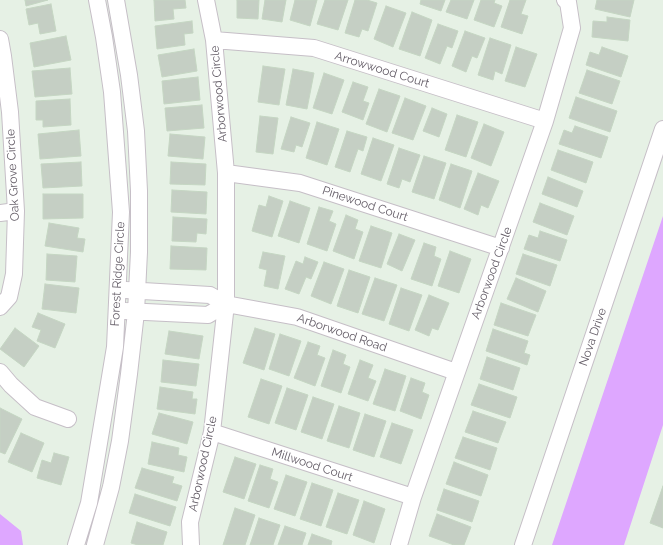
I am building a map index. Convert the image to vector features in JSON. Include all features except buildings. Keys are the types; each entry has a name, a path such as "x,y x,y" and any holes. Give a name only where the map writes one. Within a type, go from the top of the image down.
{"street":[{"name":"Forest Ridge Circle","path":"76,545 89,503 115,347 121,212 112,92 97,0"},
{"name":"Forest Ridge Circle","path":"95,545 111,487 120,441 136,312 139,252 139,191 136,131 130,76 116,0"},
{"name":"Arborwood Circle","path":"191,545 190,522 212,432 226,304 226,173 214,40 206,0"},
{"name":"Arborwood Circle","path":"399,545 412,497 545,121 572,28 568,2 565,0"},
{"name":"Oak Grove Circle","path":"0,39 10,112 16,211 14,274 9,297 0,307"},
{"name":"Arrowwood Court","path":"214,40 314,48 545,121"},
{"name":"Nova Drive","path":"523,545 663,134"},
{"name":"Pinewood Court","path":"226,173 300,183 501,248"},
{"path":"0,213 16,211"},
{"name":"Arborwood Road","path":"117,289 210,295 226,304 297,317 456,372"},
{"path":"116,311 208,315 226,304"},
{"path":"0,372 11,385 35,407 68,419"},
{"name":"Millwood Court","path":"212,432 412,497"}],"shaded area":[{"path":"663,216 663,425 624,545 552,545"},
{"path":"0,514 21,531 23,545 0,545"}]}
